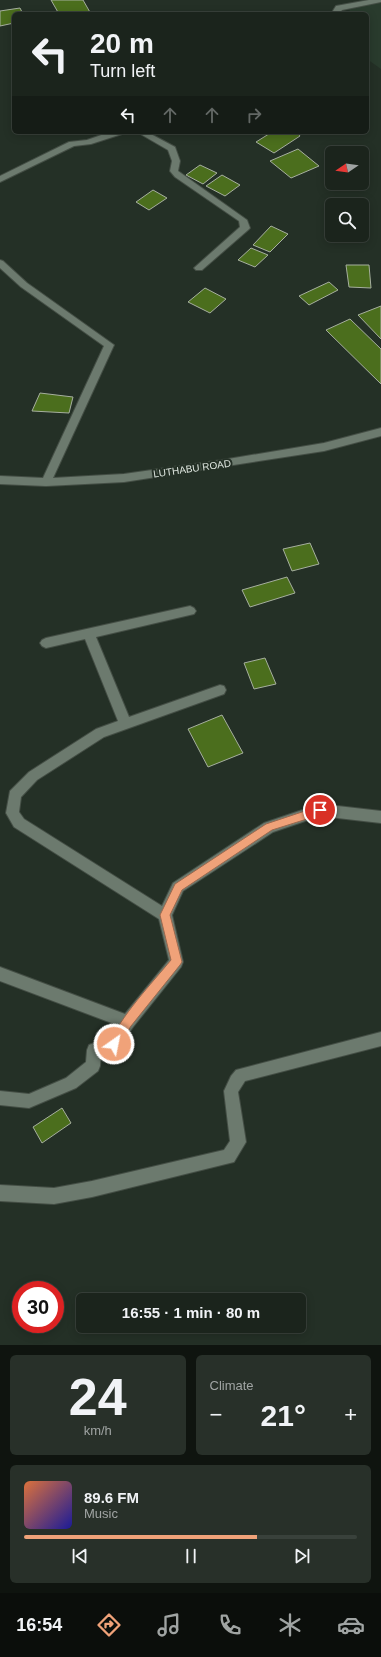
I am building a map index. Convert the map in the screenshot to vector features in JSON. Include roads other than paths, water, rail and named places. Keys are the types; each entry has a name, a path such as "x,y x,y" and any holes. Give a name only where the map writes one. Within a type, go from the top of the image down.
{"street":[{"path":"337,11 342,0"},
{"path":"337,11 381,0"},
{"path":"0,179 72,144 88,142 113,134"},
{"path":"145,134 172,149 176,161 174,171 178,176 244,220 245,228 199,268"},
{"path":"0,263 24,285 109,345 46,482"},
{"name":"LUTHABU ROAD","path":"0,480 46,482 124,478 222,464 324,446 381,432"},
{"path":"46,643 190,611"},
{"path":"89,634 125,724"},
{"path":"165,915 19,823 12,814 15,795 33,776 100,733 220,690"},
{"path":"0,1098 29,1101 71,1083 93,1066 94,1050 114,1044 128,1022 176,962 165,915 178,887 269,827 320,810 381,817"},
{"path":"0,974 128,1022"},
{"path":"0,1193 54,1196 92,1189 229,1157 238,1142 231,1091 241,1075 381,1039"}]}
